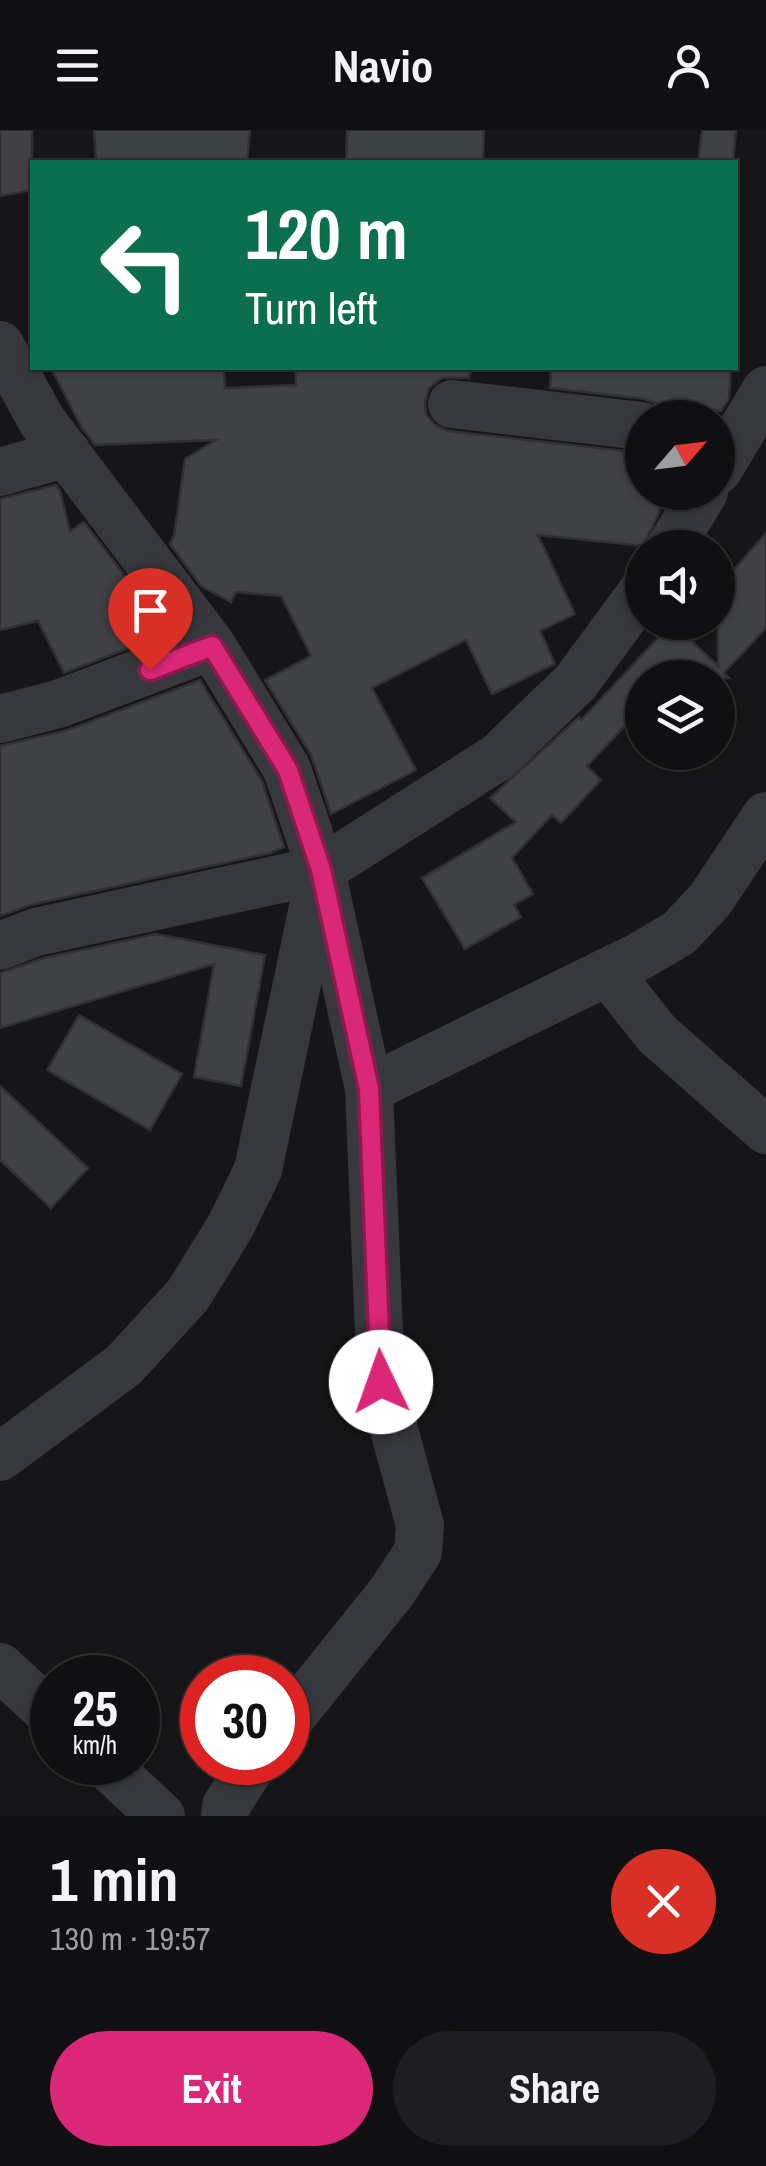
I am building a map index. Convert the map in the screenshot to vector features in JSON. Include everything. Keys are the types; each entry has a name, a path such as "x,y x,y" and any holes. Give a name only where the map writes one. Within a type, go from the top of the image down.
{"street":[{"path":"0,345 42,421 212,646 288,770 321,870 369,1089 381,1382 420,1525 418,1552 391,1593 310,1694"},
{"path":"735,432 766,390"},
{"path":"452,404 625,424"},
{"path":"0,472 66,453"},
{"path":"0,946 36,932 321,870 498,757 576,683 625,615"},
{"path":"0,719 58,704 212,646"},
{"path":"369,1089 679,933 710,900 766,816"},
{"path":"0,1457 124,1365 188,1295 230,1227 258,1170 321,870"},
{"path":"608,972 657,1034 766,1130"},
{"path":"128,1785 161,1816"},
{"path":"224,1816 239,1785"}],"building":[{"path":"0,130 32,130 30,190 0,196"},
{"path":"94,130 250,130 247,160 96,160"},
{"path":"347,130 484,130 483,160 346,160"},
{"path":"702,130 736,130 733,160 698,160"},
{"path":"52,370 224,370 225,388 296,385 295,370 471,370 469,378 442,378 429,388 426,414 435,425 449,431 625,451 625,510 659,510 659,513 651,530 625,530 625,544 538,535 575,614 540,631 555,664 492,694 466,640 372,688 416,770 331,814 311,755 265,680 311,656 281,596 236,592 231,602 201,586 170,544 185,459 216,440 95,445"},
{"path":"551,370 731,370 728,400 645,399 550,388"},
{"path":"56,485 70,531 84,522 168,633 64,673 38,621 0,630 0,499"},
{"path":"766,533 766,628 735,661 718,660 718,640 735,640 735,569"},
{"path":"656,640 690,640 712,660 637,660"},
{"path":"625,673 625,726 587,766 601,780 561,823 552,815 512,858 533,894 514,905 521,917 465,949 422,878 516,822 490,798 579,717 581,720"},
{"path":"200,680 262,781 284,847 30,905 0,916 0,746 68,730"},
{"path":"156,934 265,955 241,1086 194,1077 214,964 0,1028 0,973 44,958"},
{"path":"79,1015 182,1074 150,1130 47,1070"},
{"path":"0,1086 88,1168 51,1208 0,1160"}],"route":[{"path":"150,670 212,646 288,770 302,810 321,870 369,1089 381,1382"}]}
